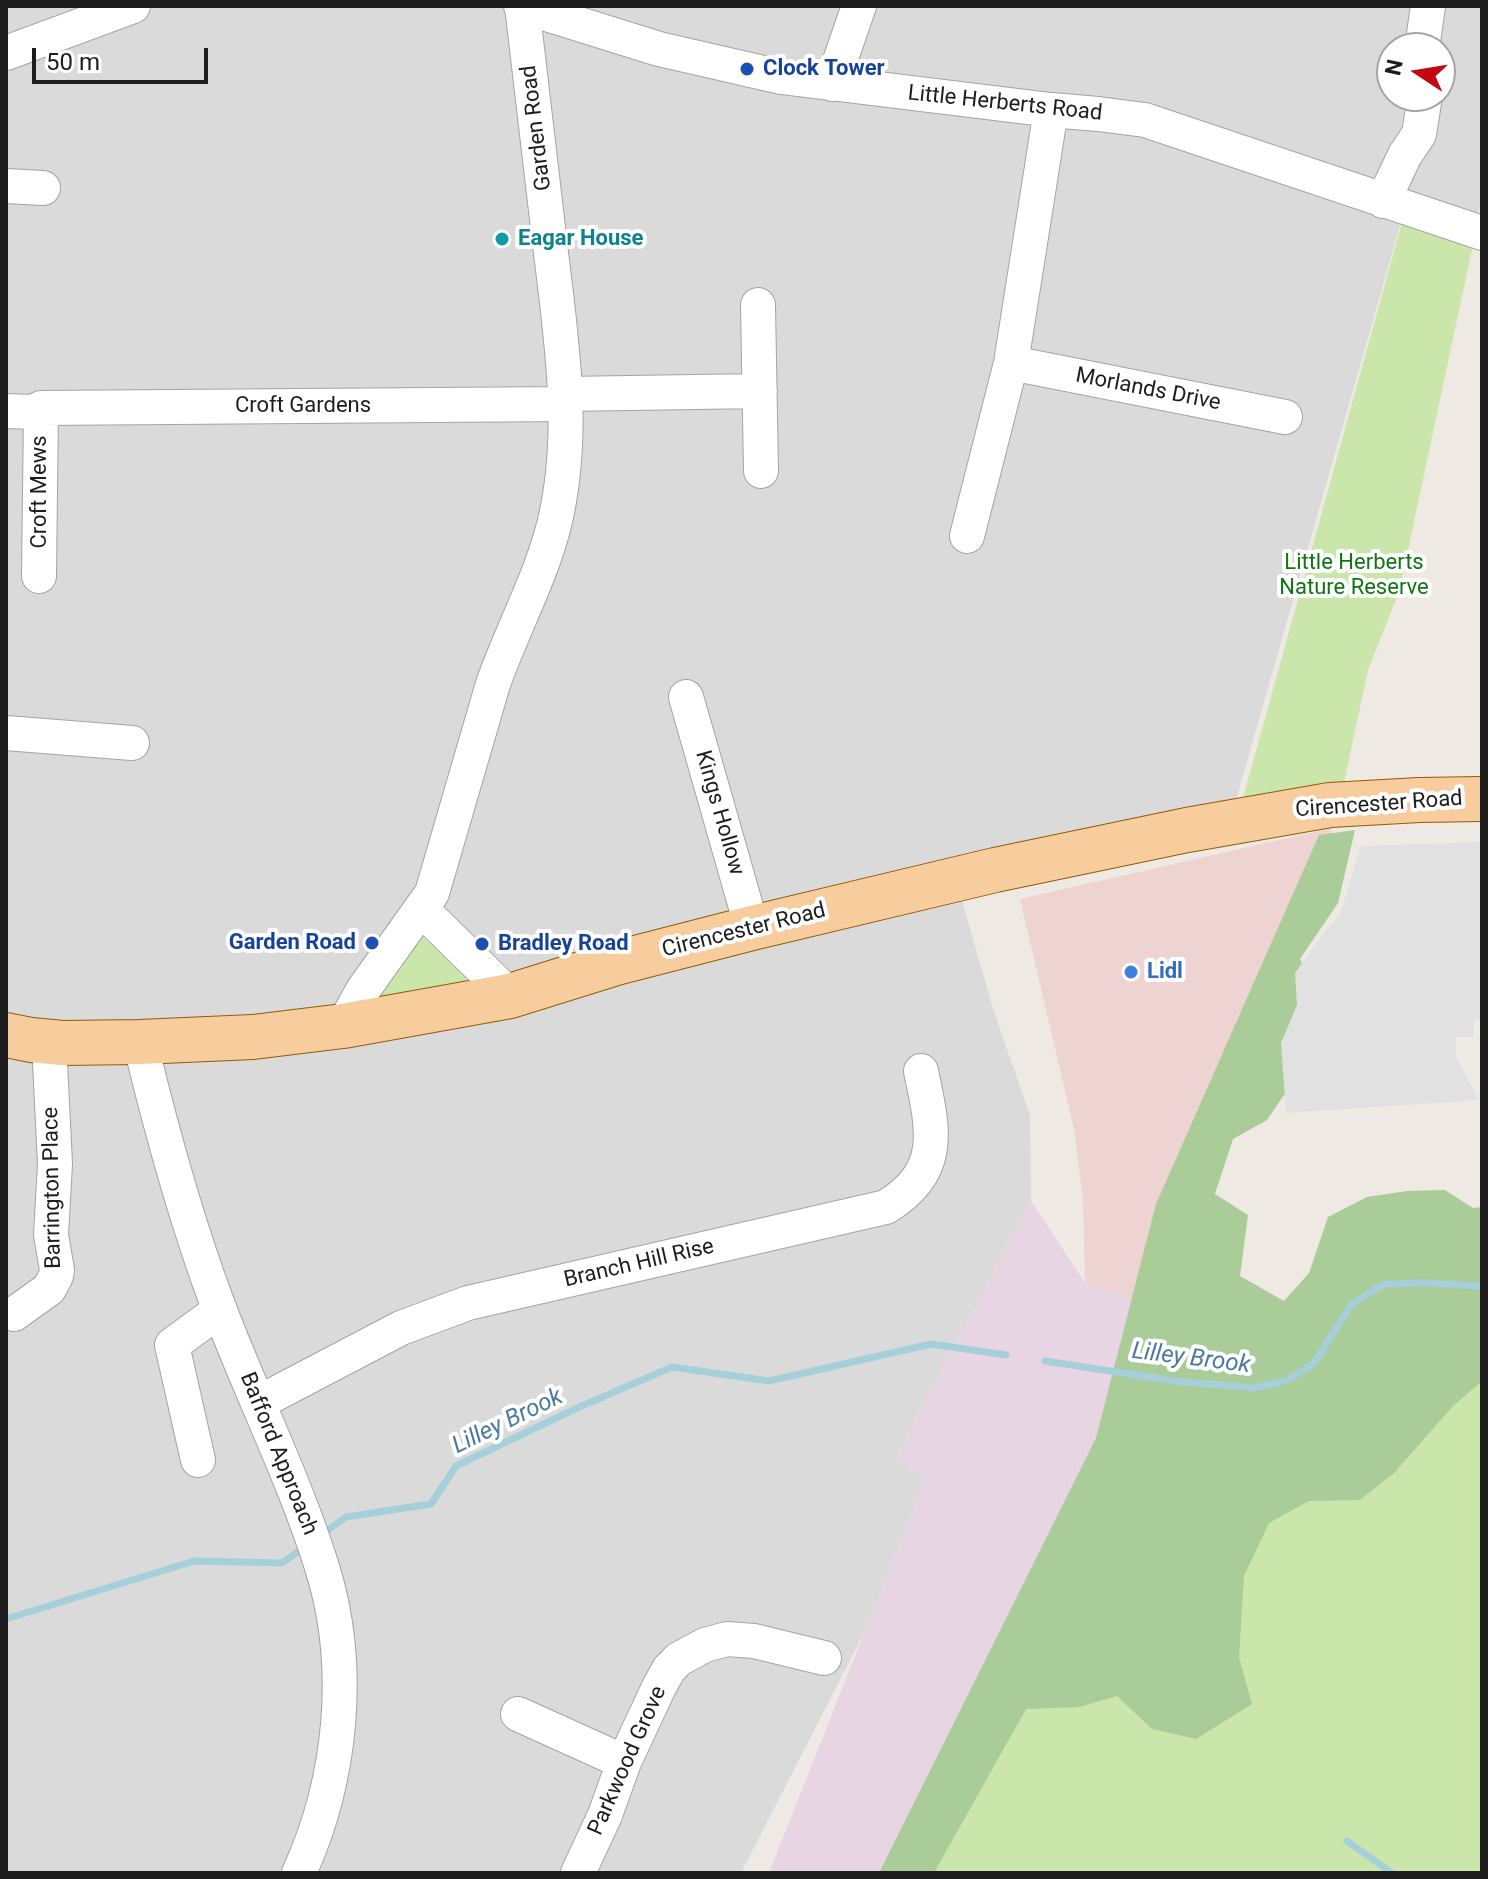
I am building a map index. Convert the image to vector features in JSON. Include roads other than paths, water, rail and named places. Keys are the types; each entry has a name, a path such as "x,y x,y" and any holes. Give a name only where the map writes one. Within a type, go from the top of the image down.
{"main road":[{"name":"Cirencester Road","path":"6,1035 49,1042 140,1042 253,1037 343,1026 510,996 616,963 752,928 995,870 1248,818 1330,805 1482,799"}],"street":[{"path":"6,53 133,6"},
{"name":"Little Herberts Road","path":"521,6 659,49 781,77 1145,120 1482,233"},
{"name":"Garden Road","path":"421,909 432,893 438,876 503,655 545,557 554,524 564,458 562,343 521,6"},
{"path":"832,84 859,6"},
{"path":"1424,32 1428,6"},
{"path":"967,536 1011,363 1051,110"},
{"path":"1383,201 1419,134 1422,112"},
{"path":"6,186 43,188"},
{"path":"758,305 761,471"},
{"name":"Morlands Drive","path":"1011,363 1285,417"},
{"path":"565,399 760,391"},
{"name":"Croft Gardens","path":"41,408 565,399"},
{"path":"6,403 35,404 41,408 34,412 6,411"},
{"name":"Croft Mews","path":"39,576 41,408"},
{"name":"Kings Hollow","path":"686,697 752,928"},
{"path":"6,733 132,743"},
{"path":"343,1026 363,990 421,909 510,996"},
{"name":"Barrington Place","path":"14,1314 49,1289 57,1270 51,1235 55,1164 49,1042"},
{"name":"Bafford Approach","path":"140,1042 185,1212 220,1310 293,1485 331,1604 337,1641 339,1715 335,1753 310,1869"},
{"name":"Branch Hill Rise","path":"258,1403 401,1328 468,1303 886,1207 918,1180 929,1154 932,1128 921,1071"},
{"path":"198,1460 172,1345 220,1310"},
{"name":"Parkwood Grove","path":"578,1873 605,1815 624,1762 669,1669 692,1651 727,1639 754,1641 824,1658"},
{"path":"518,1714 624,1762"}],"waterway":[{"name":"Lilley Brook","path":"1045,1361 1175,1381 1255,1388 1288,1380 1314,1363 1352,1304 1384,1284 1482,1286"},
{"name":"Lilley Brook","path":"320,1536 346,1517 431,1504 456,1466 672,1367 769,1381 931,1344 1006,1355"},
{"name":"Lilley Brook","path":"6,1619 194,1561 282,1563 306,1546"},
{"path":"1347,1841 1392,1873"}],"place":[{"name":"Clock Tower","path":"747,69"},
{"name":"Eagar House","path":"502,239"},
{"name":"Garden Road","path":"372,943"},
{"name":"Bradley Road","path":"482,944"},
{"name":"Lidl","path":"1131,972"}],"park label":[{"name":"Little Herberts Nature Reserve","path":"1354,576"}]}
